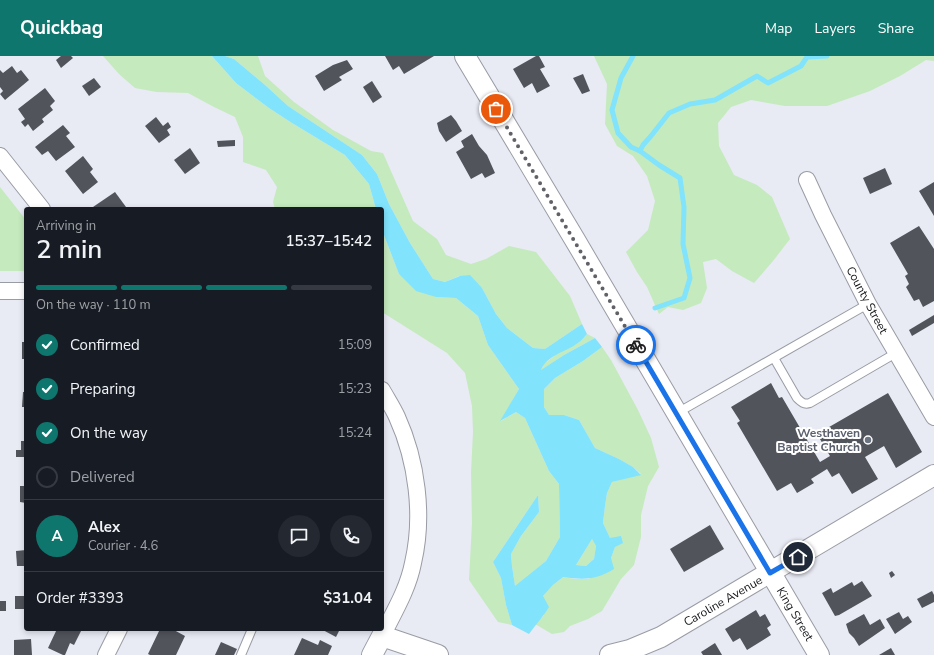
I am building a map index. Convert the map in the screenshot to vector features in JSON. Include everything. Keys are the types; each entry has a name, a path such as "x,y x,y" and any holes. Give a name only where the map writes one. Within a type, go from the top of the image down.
{"street":[{"name":"King Street","path":"465,56 819,655"},
{"path":"0,156 40,207"},
{"name":"County Street","path":"807,180 868,304 934,417"},
{"path":"0,291 24,291"},
{"path":"372,655 402,595 413,564 418,537 419,510 414,471 408,443 397,416 384,393"},
{"name":"Caroline Avenue","path":"610,655 630,650 661,637 934,475"},
{"path":"106,655 118,631"},
{"path":"382,636 438,655"}],"lane":[{"path":"677,414 868,304"},
{"path":"774,358 797,398 806,404 896,353"},
{"path":"241,655 251,631"}],"green space":[{"path":"103,56 212,56 236,83 269,108 345,155 369,184 375,207 274,207 273,202 277,187 266,170 243,162 243,137 235,117 188,93 157,92 135,88 119,74"},
{"path":"225,56 258,56 265,76 294,102 333,130 371,151 383,153 413,221 437,239 446,255 471,264 486,259 509,246 536,252 570,296 582,324 545,349 533,348 507,328 496,314 482,288 459,276 445,282 433,279 410,243 389,204 377,174 362,155 288,106 234,59"},
{"path":"594,56 934,56 934,61 926,60 900,76 870,91 827,106 785,106 751,100 731,107 718,123 719,146 734,175 757,185 772,197 790,239 754,283 732,271 716,259 703,262 707,288 701,303 683,310 668,307 659,314 647,287 626,252 648,230 655,201 647,176 633,156 617,146 605,124 607,84"},
{"path":"0,187 24,217 24,271 0,271"},
{"path":"384,235 399,274 436,297 456,298 478,316 488,345 519,389 501,421 516,412 525,418 549,471 559,484 560,537 546,561 515,587 511,554 521,536 539,512 538,495 493,562 501,578 506,605 512,625 498,622 469,580 472,523 472,406 465,373 447,353 384,313"},
{"path":"587,334 595,338 564,355 540,371 544,364 558,353 578,343"},
{"path":"602,347 611,360 638,410 651,438 659,467 648,486 641,515 641,537 634,565 621,579 602,611 588,619 570,626 564,632 552,634 535,624 544,615 542,597 563,577 589,579 611,558 615,547 603,523 607,493 612,482 641,474 633,467 619,459 595,448 579,420 564,415 549,415 544,407 544,389 555,378 583,361"},
{"path":"592,539 596,546 594,559 586,566 576,565"}],"water":[{"path":"212,56 225,56 234,59 288,106 362,155 377,174 389,204 410,243 433,279 445,282 460,276 470,275 482,288 496,314 507,328 533,348 545,349 582,324 587,334 578,343 552,357 541,370 595,338 602,347 583,361 555,378 544,389 544,407 549,415 564,415 579,420 595,448 633,467 641,475 612,482 607,493 603,523 610,538 621,536 623,543 615,547 611,558 614,569 608,573 590,578 577,579 563,577 543,596 549,607 529,634 512,625 506,605 501,578 493,562 538,495 539,512 521,536 511,554 515,586 546,561 560,537 559,484 549,471 525,418 516,412 500,421 519,389 488,345 478,316 456,298 436,297 416,291 399,274 384,235 384,207 375,207 369,184 345,155 269,108 236,83","holes":["592,539 596,546 594,559 586,566 576,565"]}],"building":[{"path":"61,56 71,56 73,58 61,68 56,60"},
{"path":"385,56 434,56 404,74 399,66 393,70"},
{"path":"536,56 539,56 545,67 540,69 550,86 537,93 532,83 524,88 513,69"},
{"path":"347,60 353,69 339,77 342,80 324,91 315,76 333,65"},
{"path":"12,66 17,73 21,70 29,80 5,100 0,94 3,91 0,87 0,70 3,73"},
{"path":"583,74 590,91 582,94 573,78"},
{"path":"94,78 101,87 89,96 82,86"},
{"path":"372,81 382,97 373,103 363,87"},
{"path":"45,88 55,101 50,106 53,110 42,119 44,122 33,131 28,124 25,127 21,122 25,119 18,109"},
{"path":"451,115 462,131 446,142 439,131 437,123"},
{"path":"156,117 163,126 168,122 171,127 167,130 170,135 159,143 145,126"},
{"path":"63,125 70,133 66,136 75,147 56,161 48,151 42,155 35,147"},
{"path":"472,134 479,146 487,155 495,173 485,178 482,173 471,179 456,152 464,147 461,141"},
{"path":"235,140 235,146 218,147 217,141"},
{"path":"190,148 200,163 185,174 174,160"},
{"path":"83,156 93,169 90,172 98,182 83,194 65,171"},
{"path":"885,168 892,184 870,194 863,178"},
{"path":"934,182 934,216 919,191"},
{"path":"115,192 126,207 93,207"},
{"path":"919,226 934,249 934,301 923,307 919,299 914,301 906,287 909,284 905,276 908,274 890,243"},
{"path":"934,315 934,323 912,336 909,330"},
{"path":"22,342 24,342 24,359 22,359"},
{"name":"Westhaven Baptist Church","path":"771,383 779,398 782,397 820,462 830,456 817,434 888,393 922,452 896,468 884,446 865,457 878,479 852,494 839,473 832,477 827,469 811,479 814,483 797,493 791,483 777,491 737,423 740,421 731,407"},
{"path":"23,392 24,392 24,407 22,407"},
{"path":"21,441 24,441 24,457 16,457 16,450 21,450"},
{"path":"20,486 24,486 24,503 20,502"},
{"path":"710,525 724,549 684,572 670,549"},
{"path":"24,550 24,566 17,566 16,551"},
{"path":"892,571 895,575 891,578 889,573"},
{"path":"862,581 872,596 835,616 822,593 831,588 833,593 852,582 854,586"},
{"path":"932,591 934,595 934,602 922,608 917,599"},
{"path":"15,596 24,596 24,609 15,609"},
{"path":"0,601 6,601 6,611 0,611"},
{"path":"756,610 760,617 765,614 771,625 767,628 771,635 747,650 740,638 733,642 725,629"},
{"path":"899,612 903,619 908,616 912,622 895,634 886,619"},
{"path":"864,614 870,625 880,619 885,628 859,646 849,633 846,624"},
{"path":"56,631 81,631 74,645 70,643 65,655 48,648"},
{"path":"159,631 176,631 185,636 176,655 148,654"},
{"path":"325,631 339,631 336,637"},
{"path":"302,638 318,645 320,640 332,646 328,655 294,655"},
{"path":"31,639 32,655 14,655 14,640"},
{"path":"221,642 237,649 234,655 215,655"},
{"path":"715,643 722,655 703,655 701,652"},
{"path":"891,648 895,655 879,655"}],"waterway":[{"path":"633,56 621,78 612,110 618,133 631,147 640,151 680,178 684,207 683,244 690,278 684,298 655,308"},
{"path":"640,151 643,145 669,113 690,104 715,100 757,76 768,83 801,66 807,57 827,56"}],"way so far":[{"path":"496,109 636,345"}],"place":[{"name":"Westhaven Baptist Church","path":"868,440"}],"route":[{"path":"636,345 770,573 798,557"}]}
